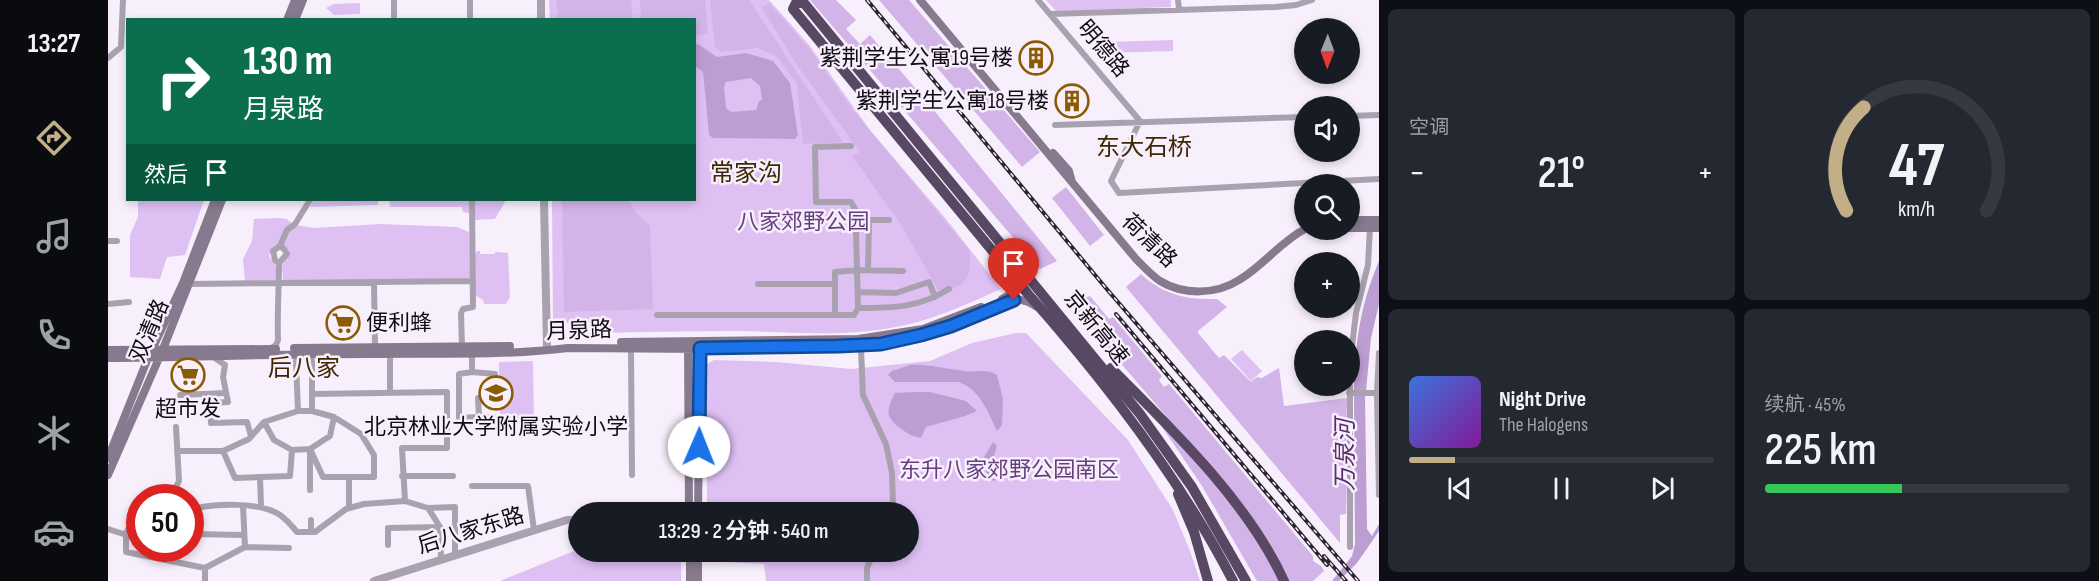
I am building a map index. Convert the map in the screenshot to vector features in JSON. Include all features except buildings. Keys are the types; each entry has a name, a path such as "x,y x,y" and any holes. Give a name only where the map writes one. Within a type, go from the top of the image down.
{"highway":[{"name":"京新高速","path":"1233,581 1193,508 1168,471 1063,333 793,9 796,3 804,3 1140,414 1192,488 1246,581"},
{"path":"1076,334 1189,447 1259,535 1284,581"},
{"path":"1168,471 1194,532 1208,581"}],"main road":[{"path":"288,18 295,0"},
{"path":"296,18 303,0"},
{"name":"荷清路","path":"920,0 1072,185 1136,259 1160,280 1176,288 1189,291 1216,290 1239,280 1294,236"},
{"name":"荷清路","path":"926,0 1069,171 1072,185"},
{"name":"双清路","path":"108,458 150,354 183,283 215,201"},
{"name":"双清路","path":"108,475 161,353 222,201"},
{"path":"1360,220 1379,220"},
{"name":"月泉路","path":"700,344 858,339 914,331 1009,296 1015,290 1015,278"},
{"name":"月泉路","path":"108,358 161,353 375,347 464,350 547,346 881,344 951,326 1014,300 1027,302 1042,310"},
{"path":"688,344 689,502"},
{"name":"月泉路","path":"161,353 211,356 547,350 688,344"},
{"path":"698,502 700,344"},
{"name":"月泉路","path":"108,350 150,354"},
{"path":"690,562 690,581"},
{"path":"698,562 698,581"}],"street":[{"path":"108,58 121,46 123,0"},
{"path":"394,0 394,18"},
{"path":"470,0 470,18"},
{"path":"541,0 542,18"},
{"name":"明德路","path":"1038,0 1140,121"},
{"path":"1178,0 1179,9"},
{"path":"1050,14 1296,5 1312,0"},
{"path":"1360,116 1379,115"},
{"path":"1055,125 1294,117"},
{"path":"1140,121 1111,182 1119,193 1379,178"},
{"path":"851,146 815,147 816,202 851,202 860,218 889,220"},
{"path":"279,262 275,260 273,251 279,246 287,230 296,224 309,201"},
{"path":"472,201 473,307 463,309 461,313 464,350 472,357 472,372"},
{"path":"544,201 547,346"},
{"path":"868,270 869,220"},
{"path":"1354,330 1374,228"},
{"path":"657,315 854,315 858,308 856,231"},
{"path":"108,241 117,241"},
{"path":"270,349 276,345 278,340 281,313 279,262 286,254 279,246"},
{"path":"836,315 835,272 903,271"},
{"path":"189,285 473,281"},
{"path":"374,282 375,347"},
{"path":"858,292 896,292 929,282 935,297"},
{"path":"758,284 836,284"},
{"path":"858,308 900,308 935,297 949,289"},
{"path":"896,292 900,300 900,308"},
{"path":"108,304 129,302"},
{"path":"852,345 861,349 863,395 886,444 892,473 893,502"},
{"path":"631,352 632,475"},
{"path":"1379,353 1377,393 1379,495"},
{"path":"211,356 225,365 223,377 228,402 210,403 211,423 247,423 251,436"},
{"path":"390,359 390,392"},
{"path":"296,361 298,411"},
{"path":"312,361 312,411"},
{"path":"472,372 495,374 495,398 478,398 479,417 459,418 459,374 472,372"},
{"path":"297,376 312,376"},
{"path":"1360,390 1377,393"},
{"path":"312,394 447,392 447,448 402,448 405,501"},
{"path":"180,395 226,393"},
{"path":"1350,396 1350,547"},
{"path":"177,451 223,451 251,436 264,422 298,411 312,411 334,417 361,434 374,455 374,477 323,477 310,449"},
{"path":"264,422 274,440 292,450 310,449 330,436 334,417"},
{"path":"176,428 178,484"},
{"path":"310,449 310,490"},
{"path":"223,451 235,478 290,476 292,450"},
{"path":"402,476 453,476"},
{"path":"260,477 261,506"},
{"path":"349,478 349,508"},
{"path":"472,486 528,486 534,531"},
{"path":"204,507 261,506 281,515 297,532 315,532 349,508 364,504 405,501 428,508 455,507 456,555"},
{"path":"243,506 245,547"},
{"path":"428,508 440,527 441,559"},
{"path":"311,519 311,532"},
{"name":"后八家东路","path":"374,581 568,520"},
{"path":"388,545 388,528 440,527"},
{"path":"108,529 126,534"},
{"path":"204,534 244,535"},
{"path":"175,562 205,568 245,547 289,548"},
{"path":"867,581 870,562"},
{"path":"205,568 205,581"}],"green space":[{"name":"八家郊野公园","path":"549,0 769,0 810,46 870,130 946,219 1001,289 919,322 871,331 594,333 595,323 553,323 552,201 696,201 696,18 550,18"},
{"path":"1046,0 1171,0 1171,7 1056,11"},
{"path":"360,3 360,14 334,15 326,8 334,4"},
{"path":"1173,40 1173,51 1107,53 1107,42"},
{"path":"138,201 204,201 185,255 167,257 160,279 130,277 130,235 138,217"},
{"path":"313,201 378,201 378,205 310,207"},
{"path":"389,201 469,201 469,213 463,212 462,207 390,207"},
{"path":"473,201 505,201 495,219 473,220"},
{"path":"254,219 287,219 291,223 279,246 271,251 269,256 277,267 276,281 245,282 243,259 252,241"},
{"path":"380,224 457,227 469,232 470,277 466,280 283,281 282,264 288,257 282,246 290,230 296,225 313,228"},
{"path":"477,251 480,251 480,254 508,253 510,297 506,304 484,304 483,300 475,295 475,255"},
{"name":"东升八家郊野公园南区","path":"1016,333 1026,333 1128,440 1173,510 1200,581 766,581 764,564 725,562 919,562 919,502 707,502 707,364 714,360 777,362 851,369 930,361 972,343"},
{"path":"1242,350 1262,371 1251,381 1231,359"},
{"path":"533,361 534,424 484,424 484,414 500,414 499,362"},
{"path":"568,553 568,562 681,562 681,581 500,581"}],"shaded area":[{"path":"556,0 631,0 633,18 558,18"},
{"path":"640,0 705,0 708,34 696,35 696,18 641,18"},
{"path":"710,0 749,0 843,142 803,144 797,84 777,57 758,48 721,52 715,47"},
{"path":"810,0 836,0 856,20 846,29 860,44 870,35 1057,261 1040,269"},
{"path":"879,0 909,0 1040,152 1022,167"},
{"path":"769,3 809,48 852,109 969,250 968,275 958,286 938,290 900,223 852,156 860,152 797,65 761,7"},
{"path":"698,44 717,57 746,53 773,61 790,83 798,135 795,139 713,138 709,135 703,72 696,67 696,45","holes":["751,78 760,86 762,100 759,101 756,110 731,112 726,108 724,87 726,82"]},
{"path":"1066,187 1104,235 1090,246 1052,198"},
{"path":"562,201 630,201 636,213 650,226 653,309 564,312"},
{"path":"1379,261 1379,304 1371,338 1366,391 1360,391 1359,330 1363,309"},
{"path":"1141,274 1158,287 1176,295 1217,299 1227,307 1198,333 1219,358 1224,355 1251,382 1279,368 1284,406 1347,398 1346,465 1338,475 1347,478 1346,514 1340,515 1340,543 1126,287"},
{"path":"1090,296 1109,319 1113,317 1162,376 1159,380 1164,387 1169,384 1313,556 1313,561 1321,566 1324,571 1313,581 1257,581 1202,486 1162,427 1166,416 1070,304"},
{"path":"910,365 985,371 997,375 1003,399 1002,425 997,431 978,396 973,390 959,382 895,382 888,375 892,371"},
{"path":"930,392 966,401 977,411 926,427 921,438 916,437 893,422 889,415 895,393"},
{"path":"1354,396 1365,396 1367,529 1372,536 1379,524 1379,531 1357,563 1339,581 1332,581 1352,556 1355,544"},
{"path":"993,442 997,446 993,459 1002,474 993,481 988,478 983,459"}],"railway":[{"path":"867,0 1105,287 1358,581"},
{"path":"1116,314 1327,565"},
{"path":"1324,556 1346,581"}],"place":[{"name":"紫荆学生公寓19号楼","path":"1036,58"},
{"name":"紫荆学生公寓18号楼","path":"1072,101"},
{"name":"便利蜂","path":"343,323"},
{"name":"超市发","path":"188,375"},
{"name":"北京林业大学附属实验小学","path":"496,393"}],"district":[{"name":"东大石桥","path":"1144,147"},
{"name":"常家沟","path":"746,173"},
{"name":"后八家","path":"304,368"}],"route":[{"path":"699,447 700,348 881,344 951,326 1014,300"}],"water label":[{"name":"万泉河","path":"1345,455"}]}
